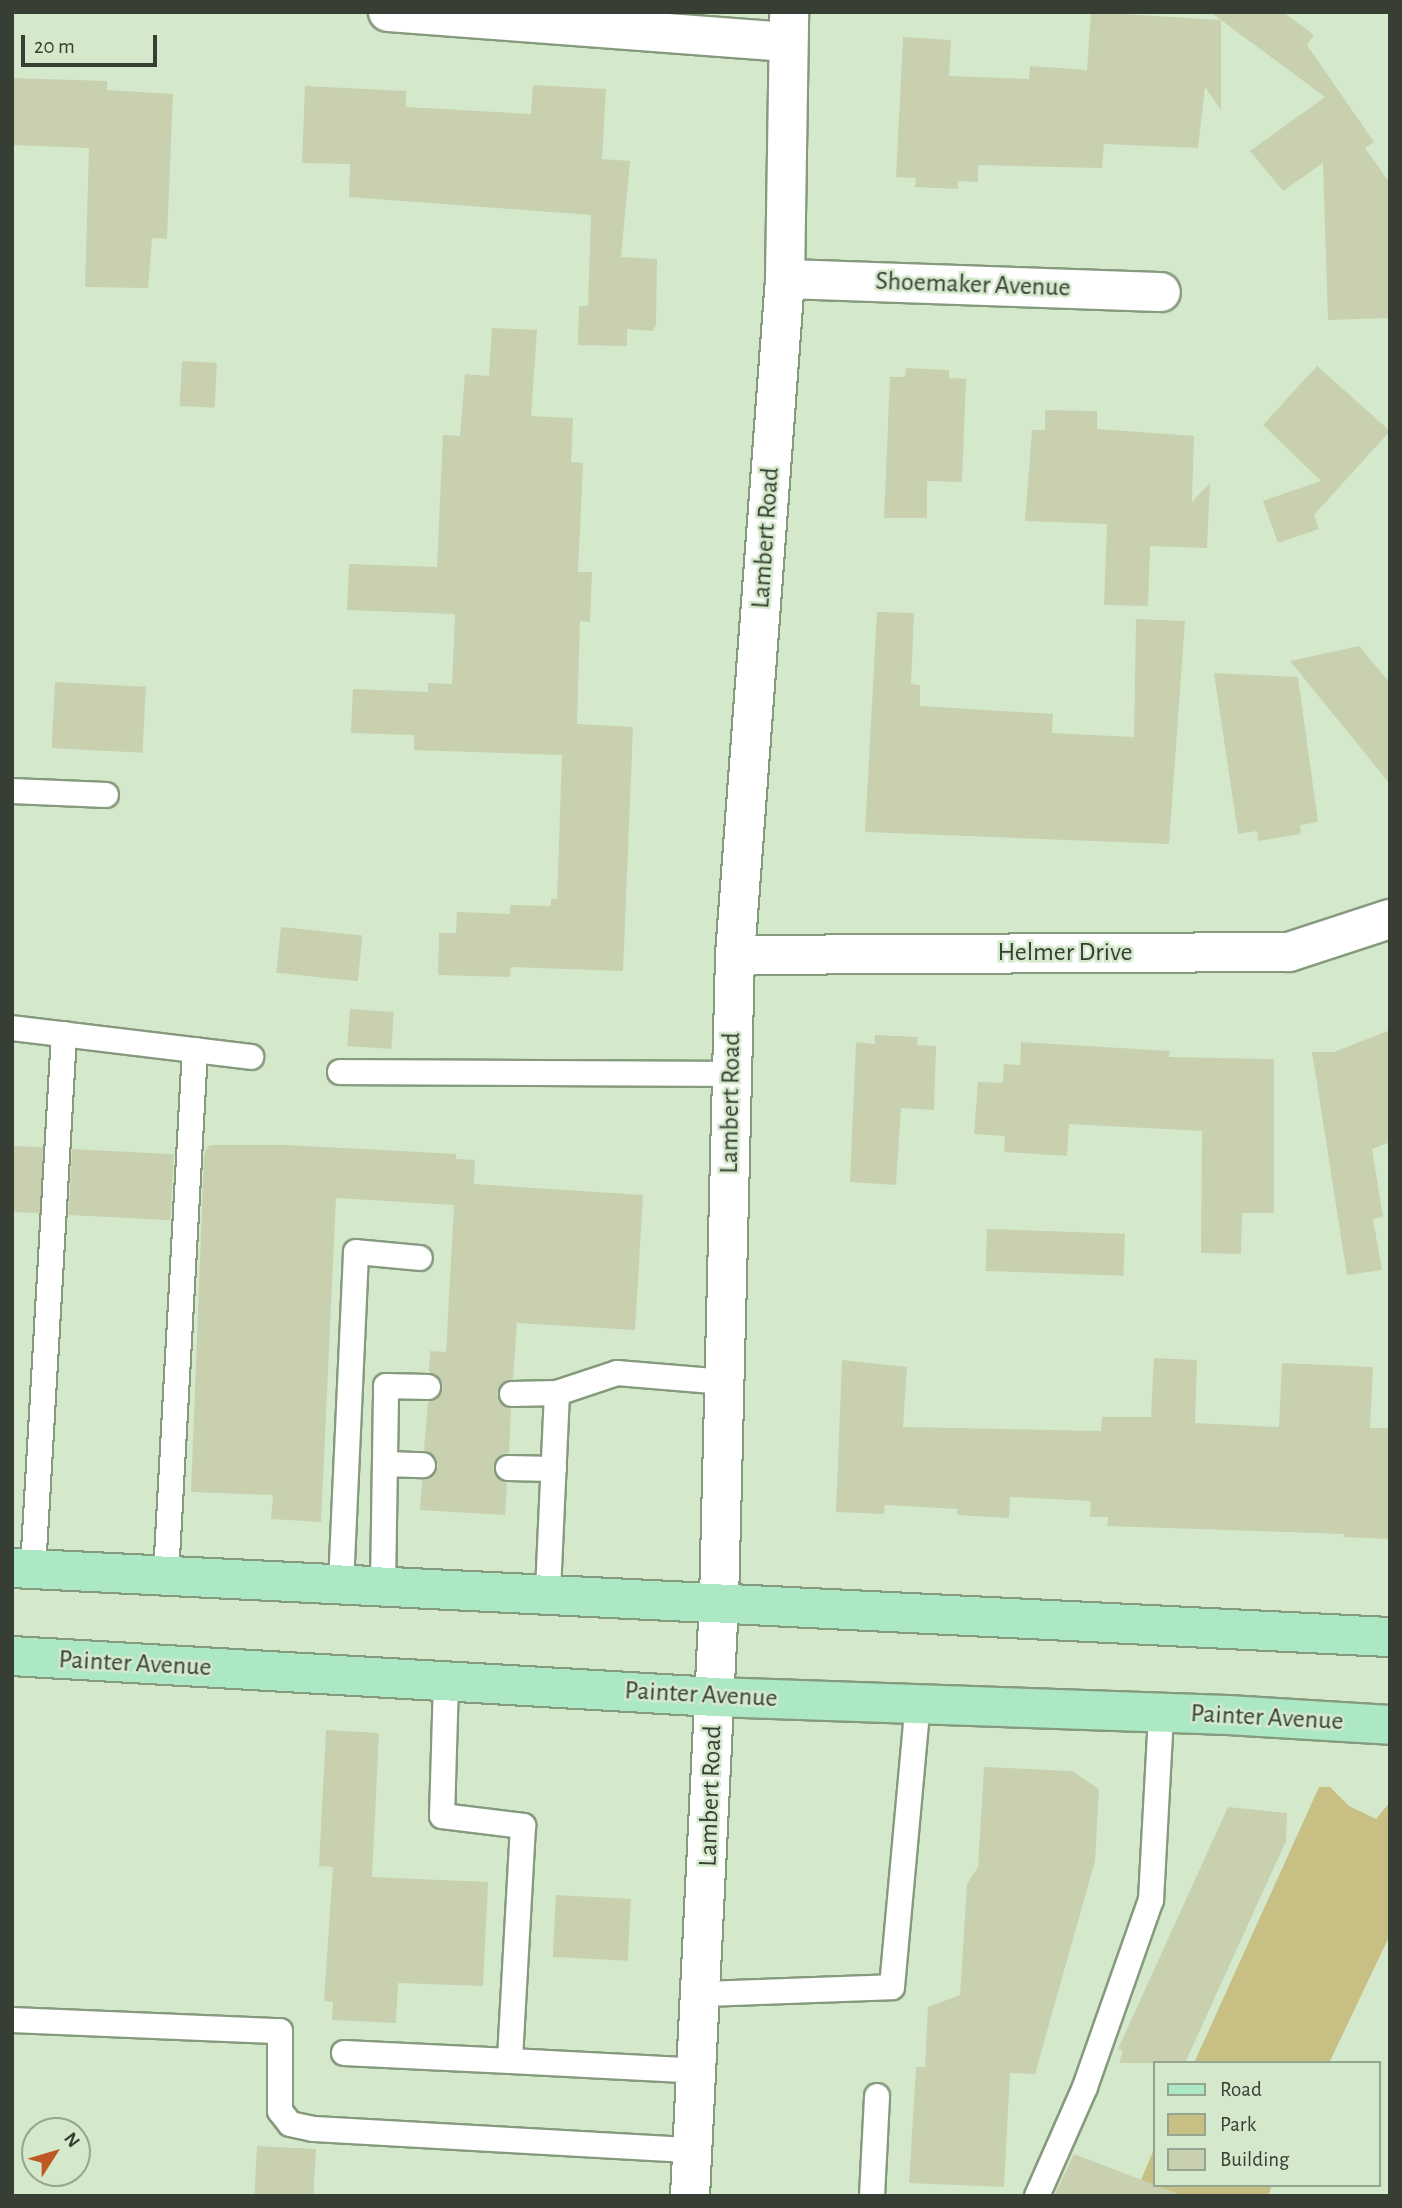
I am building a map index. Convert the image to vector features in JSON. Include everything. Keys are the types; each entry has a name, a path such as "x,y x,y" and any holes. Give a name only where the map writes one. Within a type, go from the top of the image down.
{"main road":[{"path":"388,12 789,27"},
{"name":"Lambert Road","path":"690,2196 703,1994 719,1601 735,955 785,279 789,27"},
{"name":"Shoemaker Avenue","path":"785,279 1161,292"},
{"name":"Helmer Drive","path":"735,955 1289,952 1390,919"},
{"path":"23,1569 719,1601 1390,1637"},
{"name":"Painter Avenue","path":"12,1656 715,1697 1161,1713 1390,1725"}],"lane":[{"path":"12,791 106,795"},
{"path":"12,1028 251,1057"},
{"path":"23,1569 64,1034"},
{"path":"166,1575 195,1050"},
{"path":"340,1072 732,1074"},
{"path":"341,1584 356,1251 420,1258"},
{"path":"512,1394 557,1393 617,1373 724,1382"},
{"path":"383,1587 386,1386 428,1387"},
{"path":"548,1594 557,1393"},
{"path":"386,1464 423,1465"},
{"path":"508,1468 554,1469"},
{"path":"446,1682 442,1816 523,1826 510,2061"},
{"path":"703,1994 892,1987 918,1704"},
{"path":"1037,2196 1085,2087 1151,1900 1161,1713"},
{"path":"12,2020 281,2031 280,2111 290,2124 313,2129 693,2150"},
{"path":"344,2053 698,2071"},
{"path":"872,2196 877,2096"}],"green space":[{"path":"1319,1787 1330,1787 1349,1806 1376,1819 1390,1802 1390,1935 1330,2061 1195,2061"},
{"path":"1154,2149 1154,2187 1271,2187 1268,2196 1134,2196"}],"building":[{"path":"1091,12 1221,20 1221,110 1205,87 1198,148 1104,144 1102,168 978,165 978,182 958,181 958,189 915,187 916,178 896,177 903,37 951,40 949,76 1029,79 1030,66 1087,70"},
{"path":"1210,12 1283,12 1314,35 1307,45 1374,142 1365,148 1390,183 1390,318 1328,320 1323,163 1283,191 1250,151 1325,97"},
{"path":"12,78 107,81 107,90 173,94 167,239 152,238 148,288 85,287 89,148 12,145"},
{"path":"533,85 606,89 602,159 630,161 621,257 657,259 656,325 653,331 627,329 627,346 578,345 579,306 588,306 591,215 349,197 350,164 302,163 305,86 406,91 406,107 531,114"},
{"path":"492,328 537,330 531,416 573,418 571,462 583,463 578,572 592,572 590,622 580,621 577,724 633,727 623,971 511,967 510,977 438,975 439,933 456,933 457,912 510,914 510,905 551,906 551,899 557,899 562,755 414,750 414,735 351,733 353,689 428,692 428,683 452,684 455,614 347,610 349,564 437,567 443,435 460,436 465,374 489,376"},
{"path":"182,361 217,363 215,408 180,406"},
{"path":"1317,366 1390,431 1314,515 1319,529 1278,543 1263,501 1321,481 1263,425"},
{"path":"906,368 949,370 949,378 966,379 962,482 927,481 927,518 884,518 890,377 905,377"},
{"path":"1045,410 1097,411 1097,429 1194,436 1192,502 1210,483 1207,548 1150,546 1148,606 1104,605 1107,524 1025,521 1032,430 1045,430"},
{"path":"877,612 914,613 911,684 920,685 920,706 1053,714 1052,733 1134,737 1136,619 1185,621 1169,844 865,832"},
{"path":"1359,646 1390,683 1390,784 1290,661"},
{"path":"1214,673 1298,677 1318,822 1300,825 1301,834 1258,841 1257,831 1238,834"},
{"path":"55,682 146,687 142,753 52,748"},
{"path":"281,927 363,936 358,981 276,973"},
{"path":"350,1009 394,1012 391,1049 347,1046"},
{"path":"1390,1030 1390,1142 1372,1149 1383,1217 1373,1219 1382,1270 1347,1275 1312,1052 1334,1052"},
{"path":"875,1035 918,1037 917,1045 936,1046 934,1110 901,1108 896,1185 850,1182 856,1042 875,1044"},
{"path":"1021,1042 1170,1051 1169,1057 1274,1059 1274,1213 1242,1213 1241,1254 1201,1253 1202,1131 1069,1124 1067,1156 1004,1152 1005,1136 974,1134 978,1082 1003,1083 1004,1064 1020,1065"},
{"path":"216,1145 287,1145 456,1154 456,1159 475,1160 474,1184 643,1195 635,1330 517,1323 513,1379 504,1382 497,1394 500,1402 511,1409 509,1453 500,1455 493,1467 495,1476 507,1483 505,1515 420,1510 422,1480 431,1478 438,1466 436,1457 424,1450 428,1402 436,1400 443,1388 441,1379 429,1372 430,1351 446,1352 454,1205 336,1198 321,1522 271,1519 273,1495 191,1492 204,1155 208,1146"},
{"path":"12,1146 43,1147 41,1213 12,1212"},
{"path":"72,1149 174,1154 170,1220 69,1215"},
{"path":"987,1229 1125,1234 1123,1276 986,1271"},
{"path":"1154,1358 1197,1360 1195,1423 1279,1427 1282,1363 1373,1367 1370,1428 1390,1428 1390,1539 1343,1537 1344,1534 1107,1526 1108,1517 1090,1517 1091,1501 1010,1497 1009,1518 957,1515 957,1509 885,1505 884,1514 836,1512 842,1360 907,1367 903,1427 1101,1431 1102,1417 1151,1417"},
{"path":"326,1730 379,1733 372,1877 488,1882 483,1986 398,1983 396,2023 332,2020 333,2002 324,2001 333,1867 319,1866"},
{"path":"984,1767 1072,1771 1099,1789 1095,1861 1035,2074 1010,2073 1004,2187 909,2183 916,2067 925,2067 928,2007 960,1995 967,1884 978,1867"},
{"path":"1228,1807 1287,1813 1286,1841 1186,2061 1119,2063 1123,2051 1118,2049"},
{"path":"556,1895 631,1899 628,1961 553,1957"},
{"path":"257,2146 316,2149 313,2196 254,2196"},
{"path":"1074,2154 1154,2185 1154,2187 1176,2193 1175,2196 1054,2196"}]}
